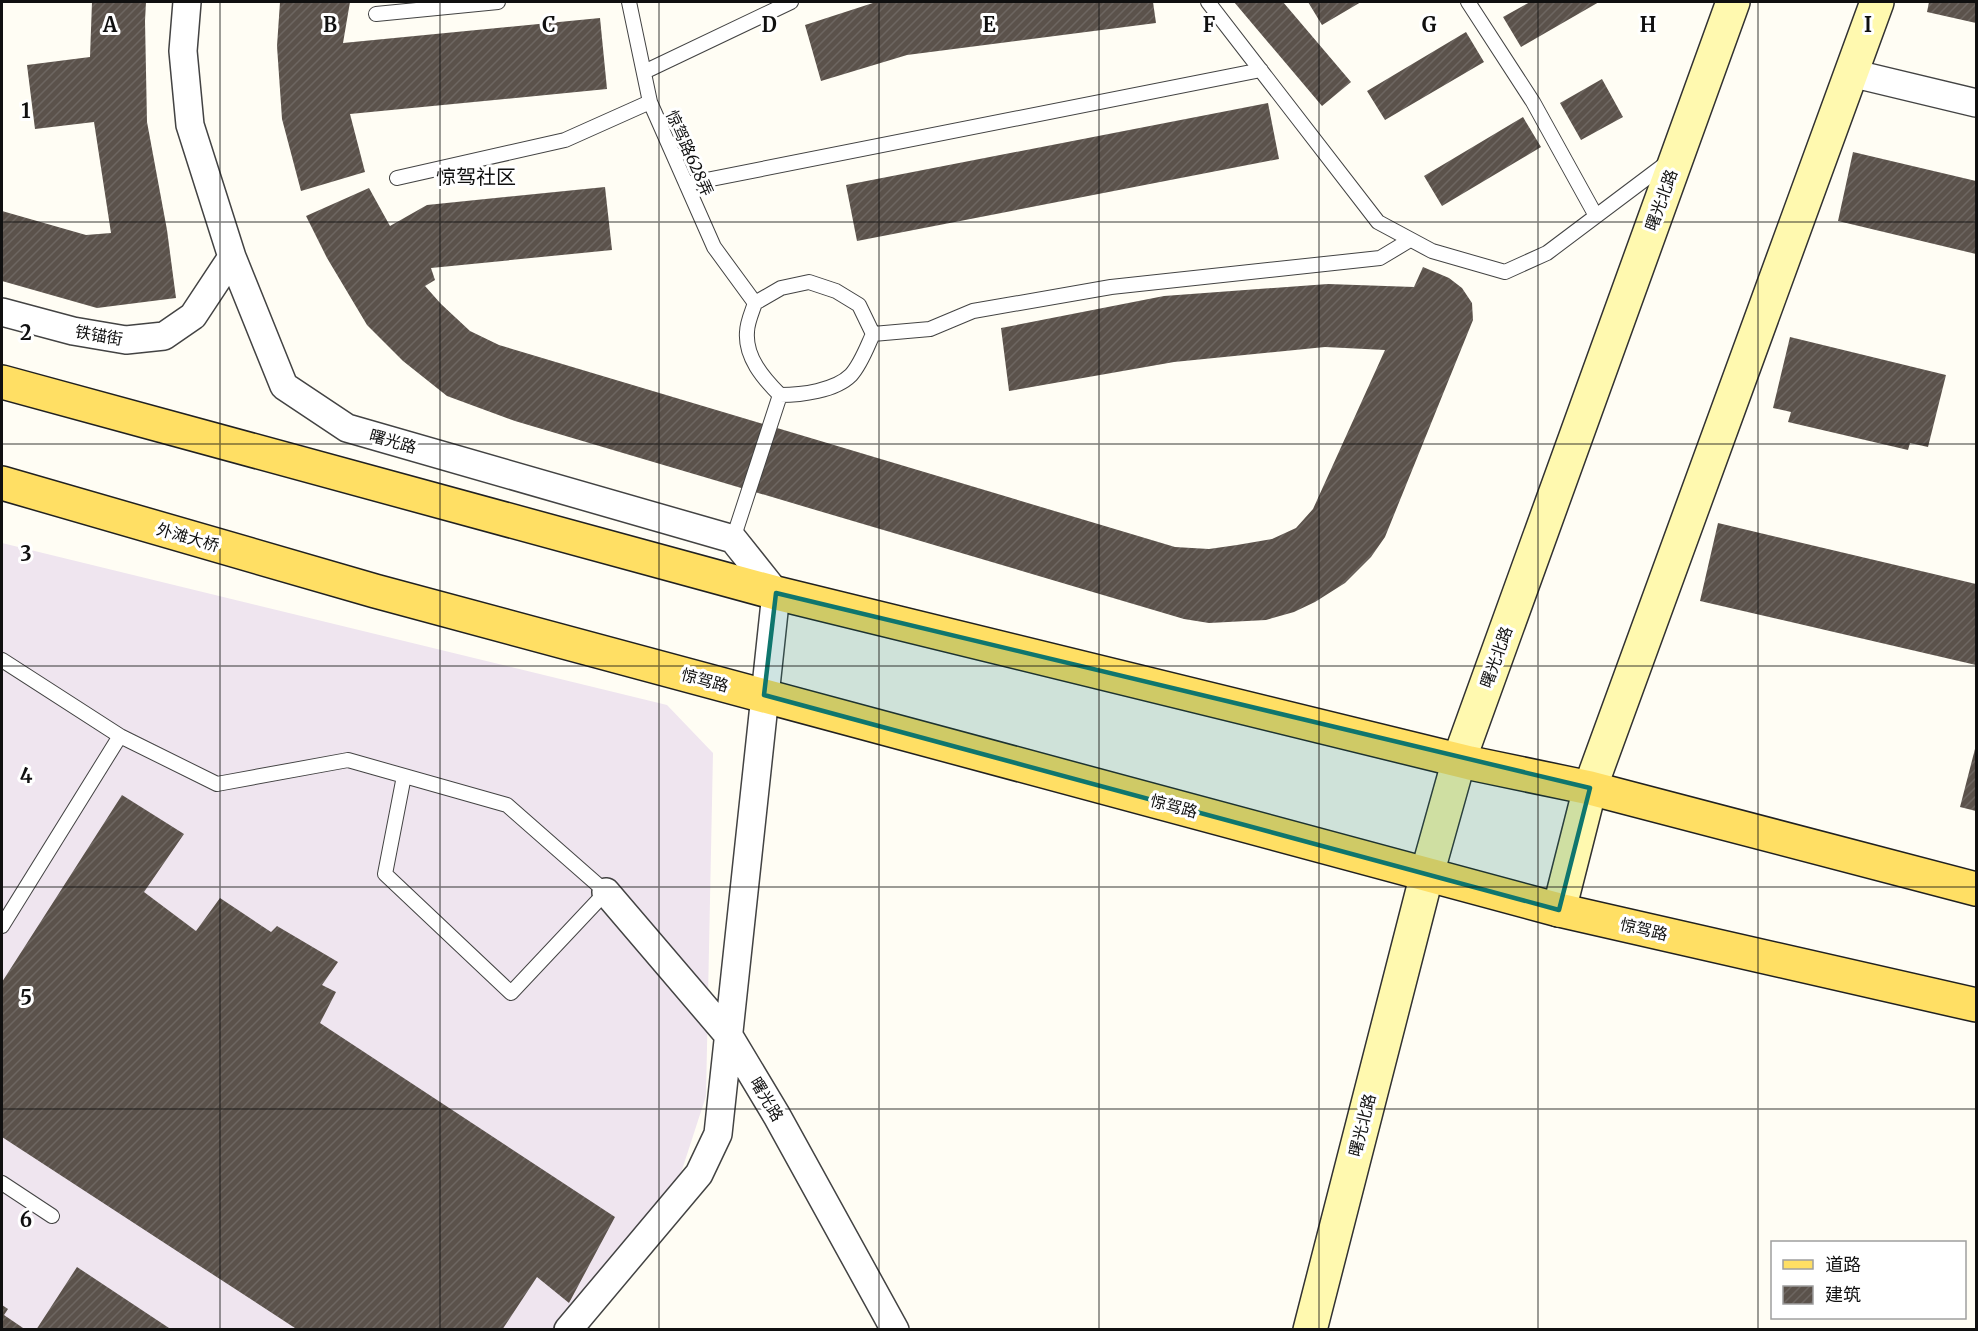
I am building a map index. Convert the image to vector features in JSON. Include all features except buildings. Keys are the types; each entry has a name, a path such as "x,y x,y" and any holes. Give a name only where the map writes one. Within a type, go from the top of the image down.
{"main road":[{"name":"曙光北路","path":"1310,1329 1427,874 1459,760 1733,2"},
{"path":"1559,910 1590,788 1877,2"},
{"path":"2,382 776,593 1459,760 1590,788 1977,889"},
{"name":"外滩大桥","path":"2,483 375,591"},
{"name":"惊驾路","path":"375,591 1559,910 1977,1005"}],"street":[{"name":"曙光路","path":"187,2 183,51 190,125 232,257 284,386 347,428 733,539"},
{"path":"1851,73 1977,103"},
{"name":"铁锚街","path":"2,312 73,331 126,340 164,336 193,316 232,257"},
{"path":"568,1329 699,1174 718,1134 776,593 733,539"},
{"name":"曙光路","path":"606,892 729,1036 777,1116 895,1329"}],"lane":[{"path":"376,14 498,2"},
{"name":"惊驾路628弄","path":"629,2 650,102 714,247 755,303"},
{"path":"644,72 791,2"},
{"path":"1208,2 1378,222 1432,251 1505,272 1547,253 1678,154"},
{"path":"1468,2 1533,102 1596,216"},
{"path":"686,184 1261,70"},
{"path":"397,178 565,140 650,102"},
{"path":"873,334 930,329 973,311 1111,287 1380,258 1410,240"},
{"path":"809,282 836,291 859,305 873,334 863,357 850,376 825,390 800,395 780,395 751,360 747,332 755,303 781,288 809,282"},
{"path":"733,539 780,395"},
{"path":"2,660 120,736 217,784 348,760 404,776 507,806 606,892 511,993 385,874 404,776"},
{"path":"2,926 120,736"},
{"path":"2,1183 52,1216"}],"highlighted area":[{"path":"776,593 1590,788 1559,910 764,695"}],"shaded area":[{"path":"2,543 667,705 713,753 706,1096 680,1176 580,1304 556,1329 2,1330"}],"district":[{"name":"惊驾社区","path":"476,177"}]}
